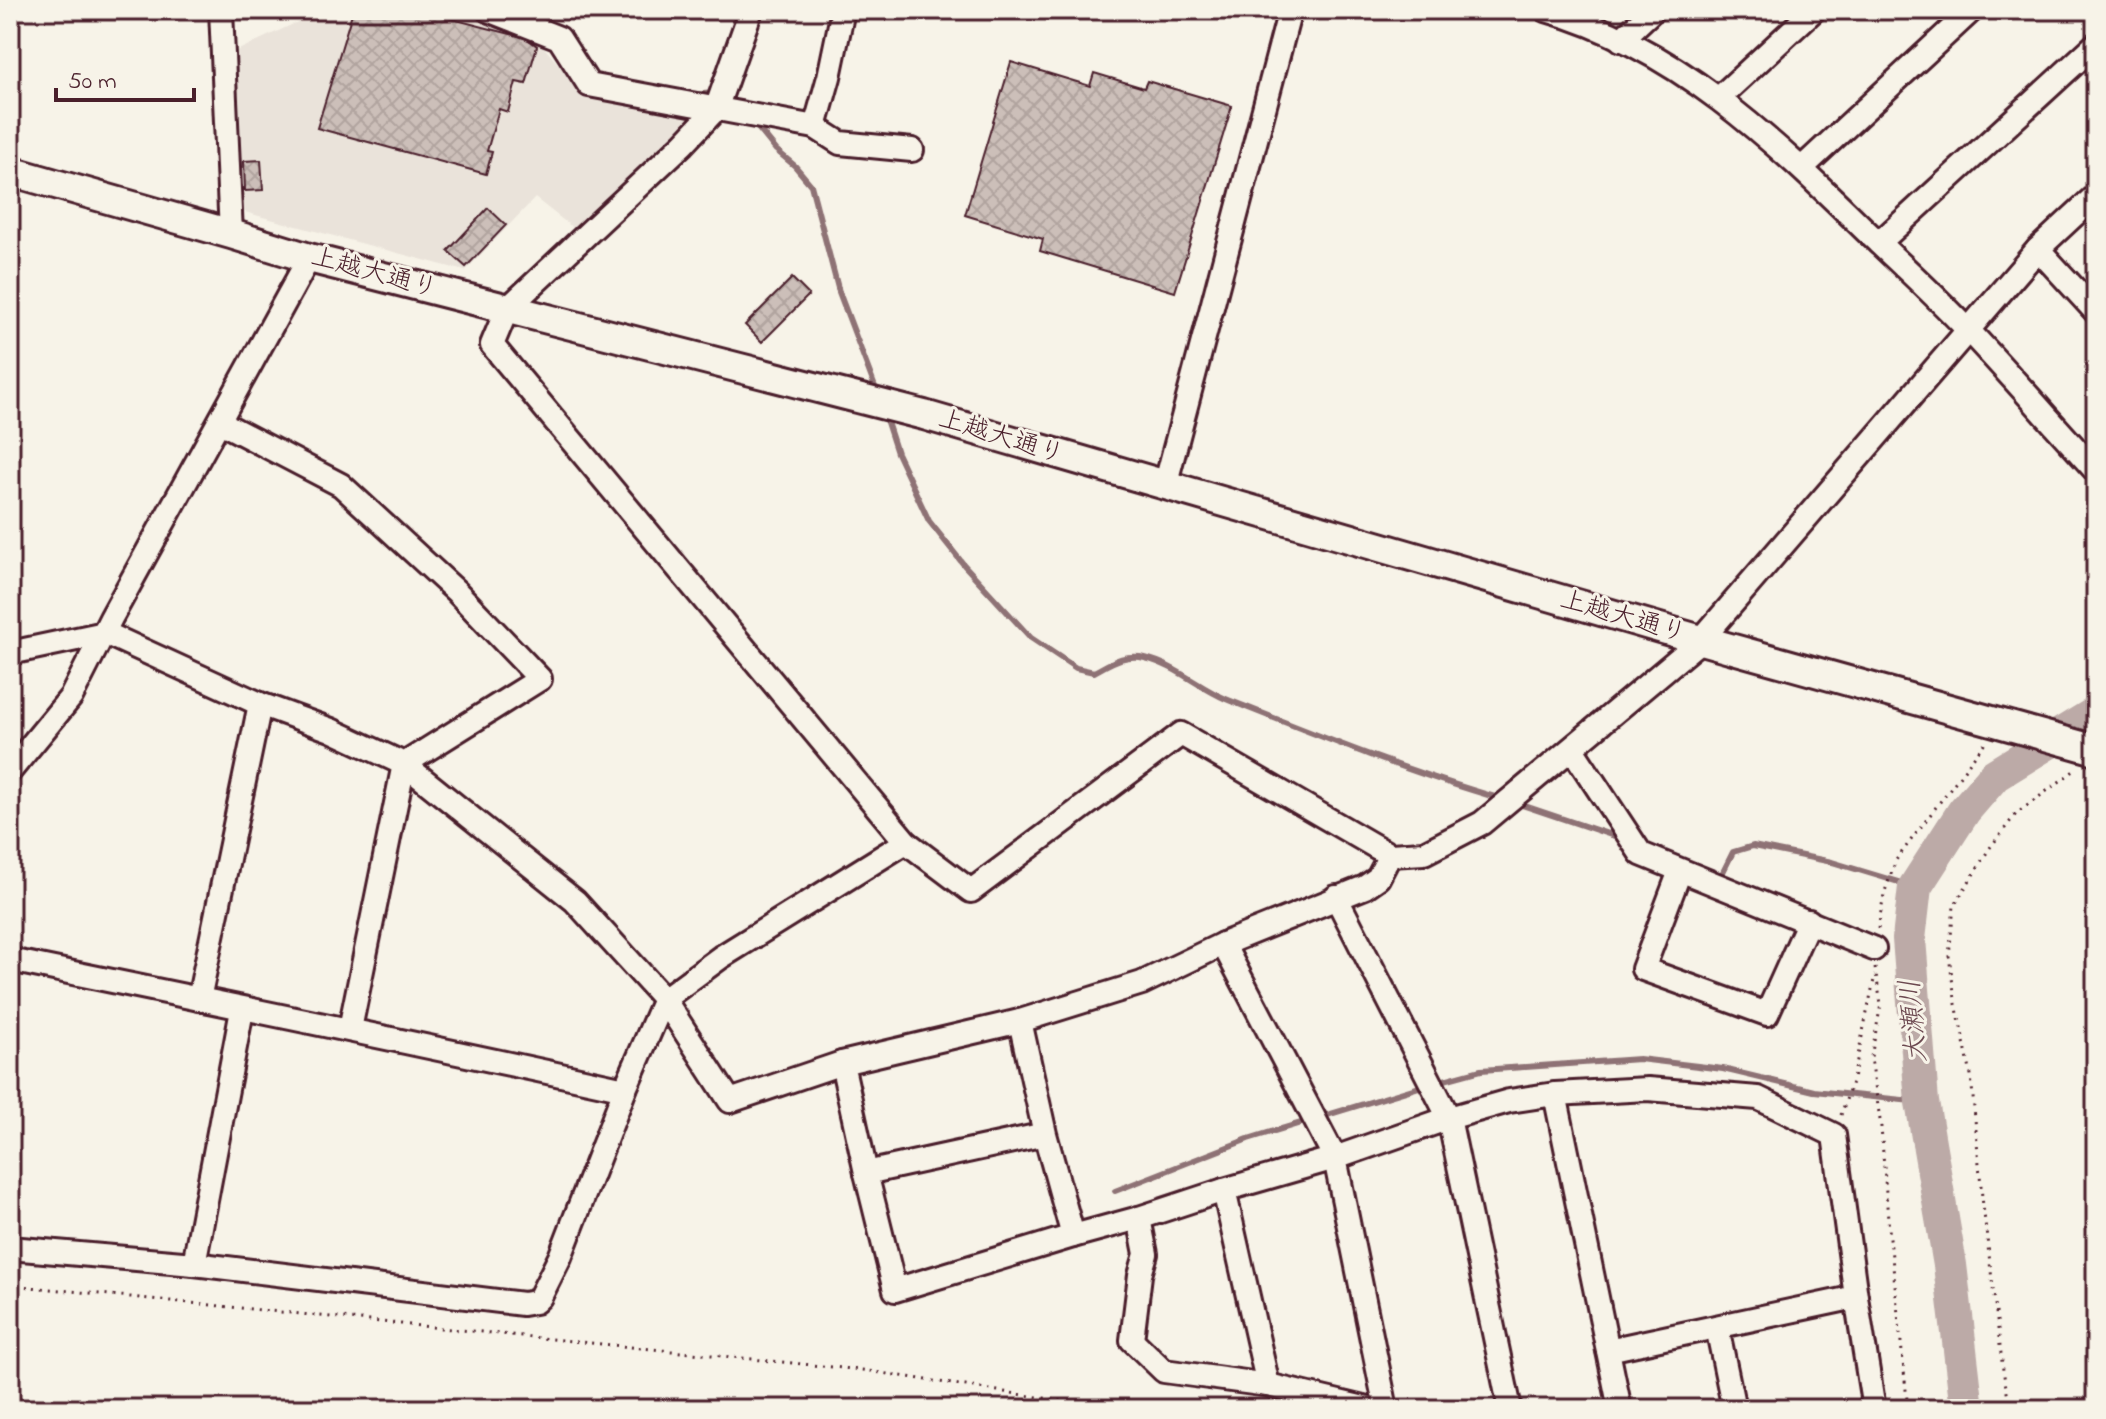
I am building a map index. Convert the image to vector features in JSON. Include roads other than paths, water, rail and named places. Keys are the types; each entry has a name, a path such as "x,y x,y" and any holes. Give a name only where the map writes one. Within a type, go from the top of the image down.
{"main road":[{"name":"上越大通り","path":"10,171 309,258 924,415 1701,640 1994,721 2090,757"}],"street":[{"path":"221,10 231,234"},
{"path":"488,10 559,38 589,85 815,127 840,143 912,150"},
{"path":"751,10 716,109 683,144 507,309 492,345 906,842 971,891 1181,734 1390,855 1424,853 1482,823 1701,640 2038,249 2096,195"},
{"path":"815,127 843,10"},
{"path":"1165,486 1290,10"},
{"path":"1546,10 1573,18 1671,66 1761,131 1968,330 2096,471"},
{"path":"1621,40 1653,10"},
{"path":"1719,98 1814,10"},
{"path":"1802,168 1972,10"},
{"path":"1879,243 2096,44"},
{"path":"2038,249 2096,312"},
{"path":"10,771 71,697 309,258"},
{"path":"220,422 341,485 456,591 540,679 404,764 350,1029"},
{"path":"10,653 105,633 260,704 331,730 404,764 575,901 664,999 730,1101 842,1063 1020,1021 1142,983 1223,944 1365,887 1378,878 1390,855"},
{"path":"199,999 260,704"},
{"path":"1572,749 1641,854 1809,921 1875,960"},
{"path":"10,1248 194,1264 523,1304 535,1302 560,1257 625,1089 664,999 721,957 906,842"},
{"path":"1680,871 1643,969 1767,1014 1809,921"},
{"path":"1336,897 1449,1118 1510,1409"},
{"path":"1223,944 1335,1158 1386,1409"},
{"path":"10,960 625,1089"},
{"path":"194,1264 242,1010"},
{"path":"1020,1021 1045,1134 1073,1236"},
{"path":"842,1063 895,1290 1335,1158 1449,1118 1509,1101 1555,1094 1648,1089 1758,1098 1834,1135 1874,1409"},
{"path":"1555,1094 1620,1409"},
{"path":"866,1173 1045,1134"},
{"path":"1224,1190 1268,1385"},
{"path":"1139,1218 1146,1254 1140,1275 1132,1340 1164,1371 1268,1385 1368,1409"},
{"path":"1608,1350 1856,1297"},
{"path":"1717,1327 1734,1409"}],"waterway":[{"path":"691,95 715,93"},
{"path":"754,123 811,185 839,292 878,395"},
{"path":"884,413 897,453 929,521 964,565 1031,638 1076,668 1094,672 1131,657 1156,661 1226,699 1397,765 1502,799"},
{"name":"大瀬川","path":"1967,1409 1950,1265 1922,1102 1909,939 1915,887 1964,811 1995,775 2096,713"},
{"path":"1516,803 1623,839"},
{"path":"1716,874 1721,876 1733,852 1753,846 1832,862 1915,887"},
{"path":"1437,1082 1481,1070 1639,1059 1723,1069 1814,1091 1922,1102"},
{"path":"1115,1191 1248,1139 1426,1085"}]}
